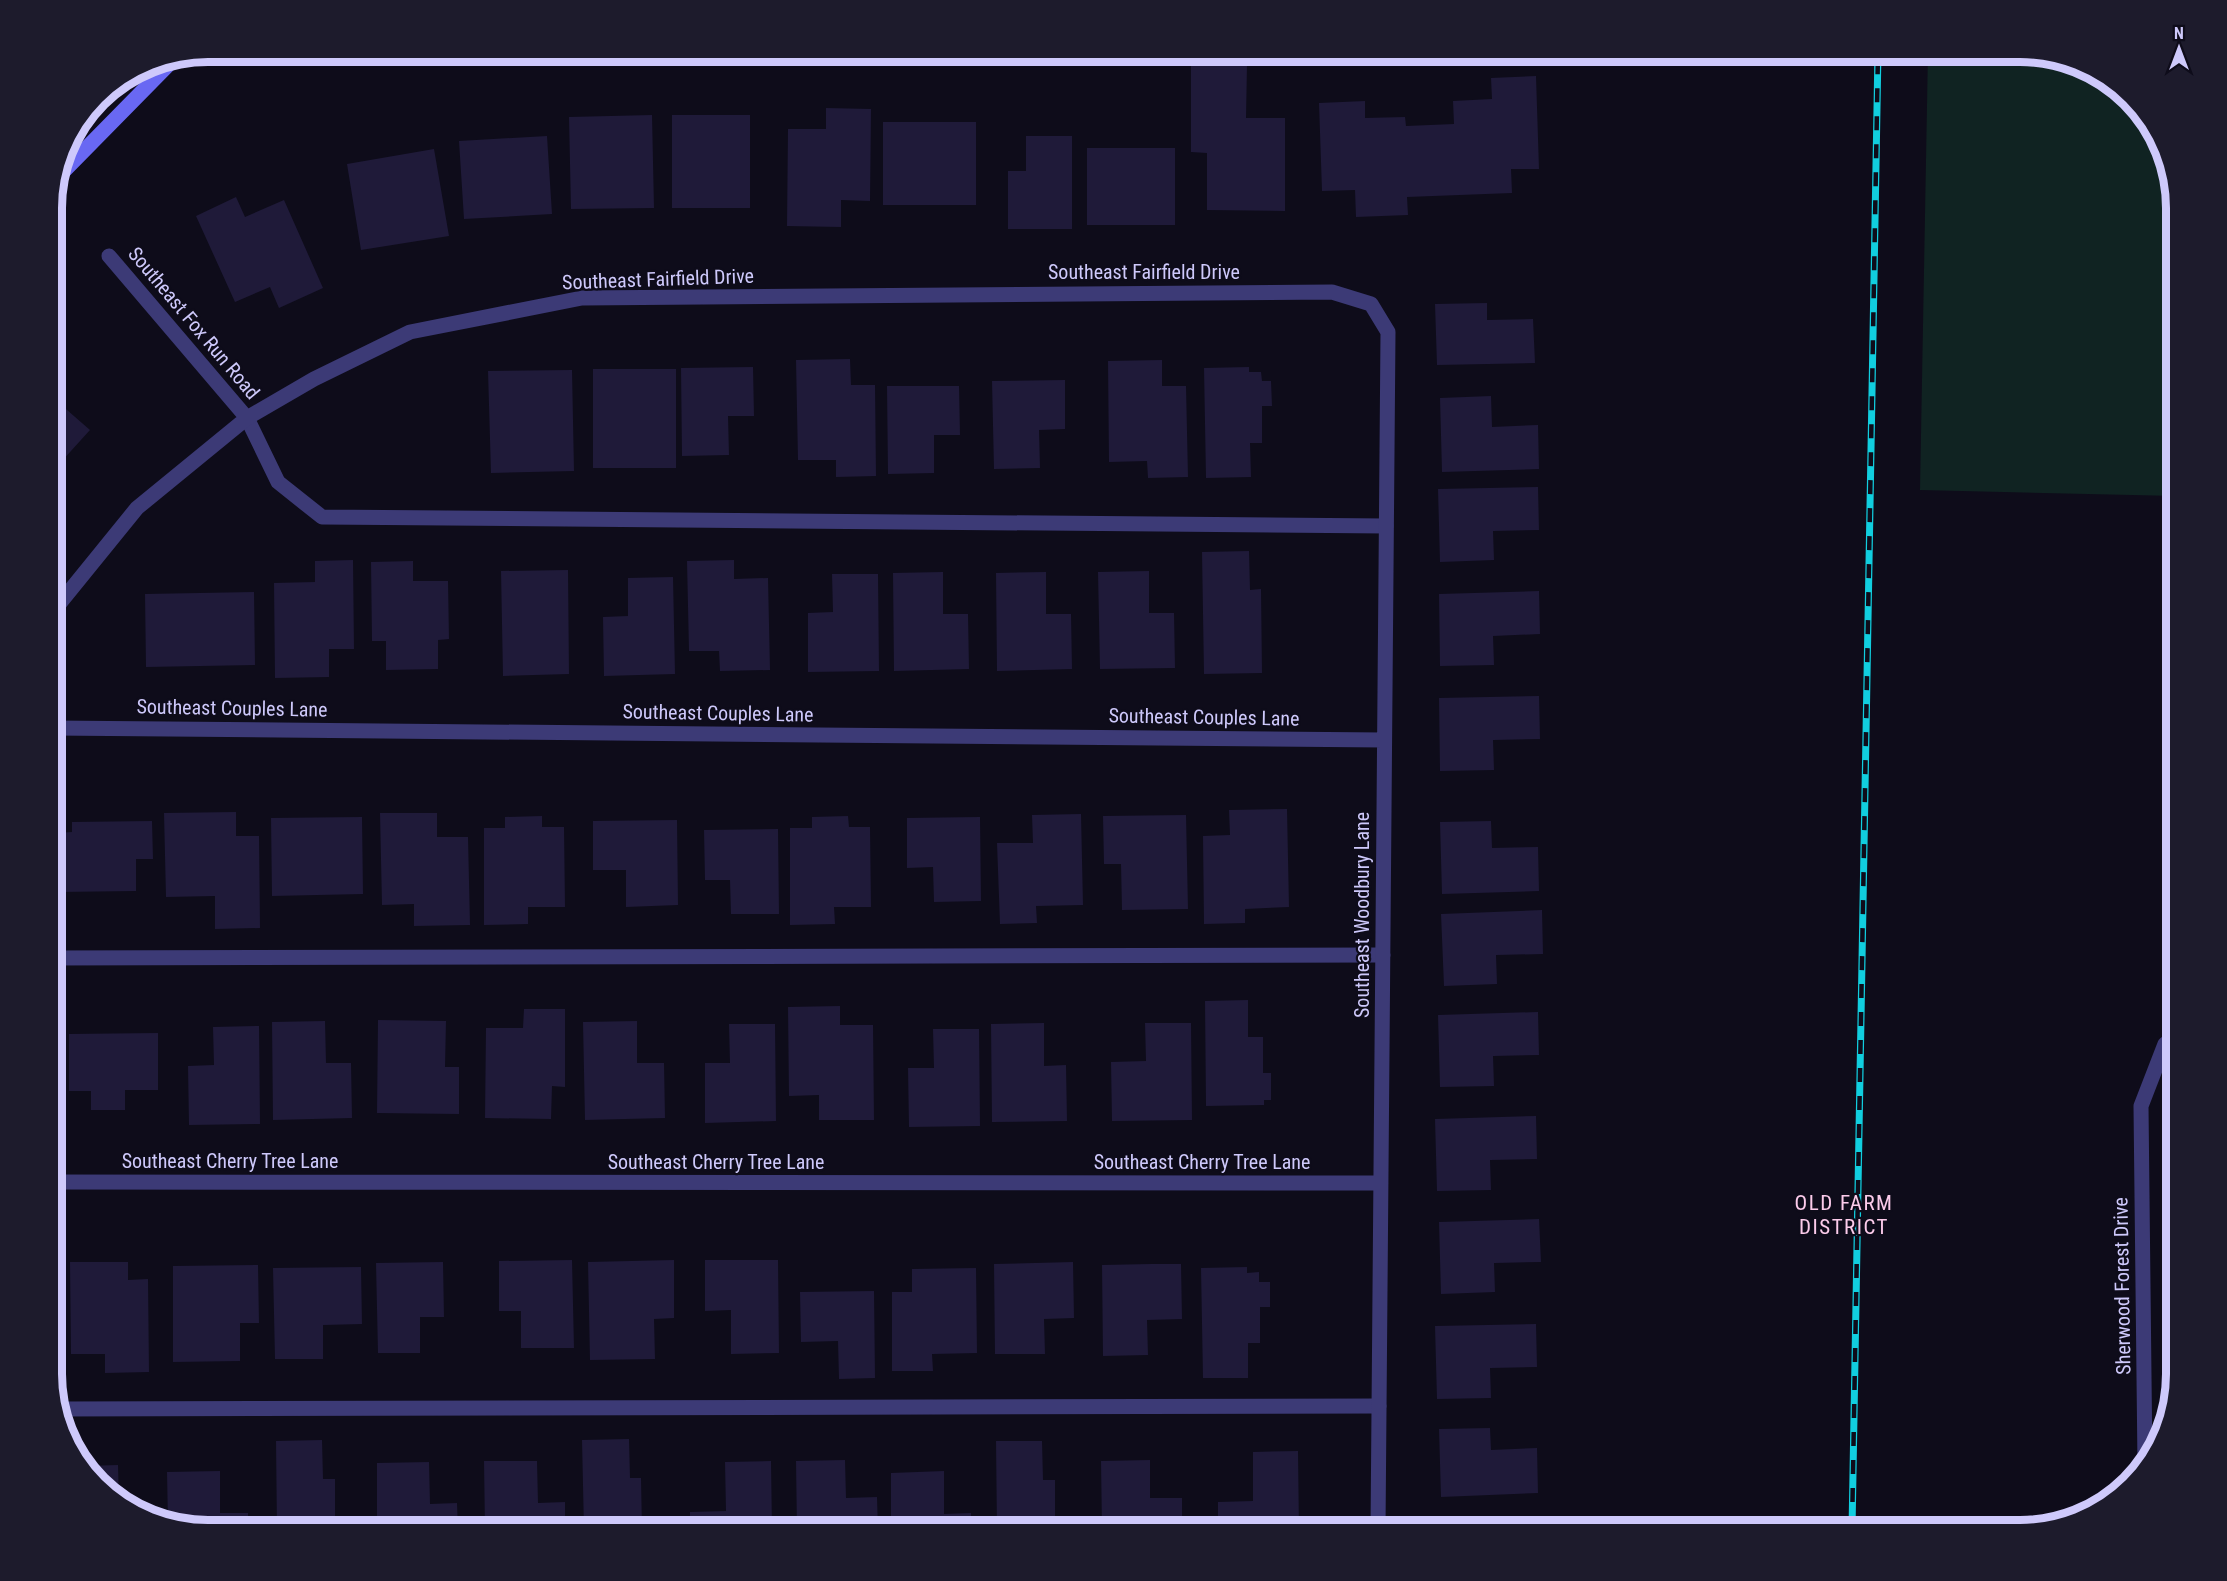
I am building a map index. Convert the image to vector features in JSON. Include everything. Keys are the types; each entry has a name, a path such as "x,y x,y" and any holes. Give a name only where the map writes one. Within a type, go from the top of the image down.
{"street":[{"path":"67,168 166,67"},
{"name":"Southeast Fox Run Road","path":"109,256 246,418 278,482 322,517 1386,526"},
{"name":"Southeast Fairfield Drive","path":"62,600 137,508 246,418 314,379 410,332 582,298 1332,292 1371,304"},
{"name":"Southeast Woodbury Lane","path":"1371,304 1388,332 1378,1520"},
{"name":"Southeast Couples Lane","path":"62,728 1384,740"},
{"path":"62,958 1383,955"},
{"name":"Sherwood Forest Drive","path":"2145,1449 2141,1106 2166,1043"},
{"name":"Southeast Cherry Tree Lane","path":"62,1182 1381,1184"},
{"path":"66,1409 1378,1406"}],"path":[{"path":"2166,729 2166,790"}],"green space":[{"path":"1928,61 2020,61 2067,69 2101,86 2123,104 2146,134 2158,160 2163,179 2166,207 2166,496 1920,490"}],"building":[{"path":"1191,65 1247,65 1246,118 1285,118 1285,211 1207,210 1207,153 1191,152"},
{"path":"1536,76 1539,169 1511,169 1512,193 1407,197 1408,215 1356,217 1355,190 1322,191 1319,103 1365,101 1365,118 1405,117 1406,126 1454,124 1453,101 1492,99 1491,78"},
{"path":"826,108 871,109 870,201 841,200 841,227 787,226 788,129 826,129"},
{"path":"652,115 654,208 571,209 569,117"},
{"path":"672,115 750,115 750,208 672,208"},
{"path":"883,122 976,122 976,205 883,205"},
{"path":"547,136 552,214 464,219 459,141"},
{"path":"1026,136 1072,136 1072,229 1008,229 1008,171 1026,171"},
{"path":"1087,148 1175,148 1175,225 1087,225"},
{"path":"434,149 449,236 361,250 347,164"},
{"path":"236,197 245,217 284,200 323,288 279,308 270,287 235,302 196,216"},
{"path":"1487,303 1487,320 1533,319 1535,363 1437,365 1435,304"},
{"path":"850,359 851,385 875,385 876,476 836,477 836,460 798,460 796,360"},
{"path":"1162,360 1162,386 1186,386 1188,477 1148,478 1147,461 1109,462 1108,361"},
{"path":"753,367 754,416 728,416 729,455 682,456 681,368"},
{"path":"1249,367 1249,372 1261,372 1262,381 1271,381 1272,406 1262,406 1262,443 1250,443 1251,477 1206,478 1204,368"},
{"path":"593,369 676,369 676,468 593,468"},
{"path":"572,370 574,471 491,473 488,371"},
{"path":"1065,380 1065,429 1039,430 1040,468 994,469 992,381"},
{"path":"887,386 959,386 960,435 934,435 934,473 888,474"},
{"path":"1491,396 1492,427 1538,425 1539,469 1442,472 1440,398"},
{"path":"62,406 90,430 62,461"},
{"path":"1538,487 1539,530 1493,531 1494,560 1440,562 1438,489"},
{"path":"1249,551 1250,590 1261,589 1262,673 1204,674 1202,552"},
{"path":"353,560 354,649 329,649 329,677 275,678 274,583 315,582 315,561"},
{"path":"734,560 734,579 768,578 770,670 720,671 719,651 689,651 687,561"},
{"path":"413,561 413,581 448,581 449,639 438,640 438,669 386,670 386,641 372,641 371,562"},
{"path":"568,570 569,674 503,676 501,571"},
{"path":"1149,571 1149,613 1174,613 1175,668 1100,669 1098,572"},
{"path":"943,572 943,614 968,614 969,669 894,671 893,573"},
{"path":"1046,572 1046,614 1071,614 1072,669 997,671 996,573"},
{"path":"832,574 878,574 879,671 808,672 808,613 833,612"},
{"path":"673,577 675,674 604,676 603,617 628,616 628,578"},
{"path":"1539,591 1540,634 1493,636 1494,665 1440,666 1439,594"},
{"path":"254,592 255,665 146,667 145,594"},
{"path":"1539,696 1540,739 1493,740 1494,770 1440,771 1439,698"},
{"path":"1287,809 1289,907 1245,909 1245,923 1204,924 1203,836 1230,835 1229,810"},
{"path":"236,812 236,836 259,836 260,928 215,929 215,896 166,897 164,813"},
{"path":"380,813 437,813 437,837 468,837 470,925 414,926 414,904 382,905"},
{"path":"1081,814 1083,905 1036,906 1037,923 1000,924 997,843 1033,843 1032,815"},
{"path":"1186,815 1188,909 1122,910 1121,864 1104,864 1103,816"},
{"path":"542,816 542,827 564,827 565,907 528,907 528,924 484,925 484,828 505,828 505,817"},
{"path":"848,816 849,827 870,827 871,907 834,907 835,924 790,925 790,828 812,828 812,817"},
{"path":"362,817 363,894 272,896 271,818"},
{"path":"980,817 981,901 934,902 933,867 907,868 907,818"},
{"path":"677,820 678,905 626,907 626,870 593,870 593,821"},
{"path":"152,821 153,859 136,859 136,891 62,892 62,833 72,832 72,822"},
{"path":"1491,821 1492,848 1538,847 1539,891 1442,894 1440,822"},
{"path":"778,829 779,914 731,914 730,880 705,880 704,830"},
{"path":"1542,910 1543,954 1496,955 1497,984 1444,986 1441,914"},
{"path":"1248,1000 1248,1037 1263,1037 1263,1073 1271,1073 1271,1100 1264,1100 1264,1105 1206,1106 1205,1001"},
{"path":"840,1006 840,1025 873,1025 874,1120 819,1120 819,1095 789,1096 788,1007"},
{"path":"524,1009 565,1009 565,1087 552,1086 551,1119 485,1118 486,1028 523,1028"},
{"path":"1538,1012 1539,1055 1493,1056 1494,1086 1440,1087 1438,1015"},
{"path":"378,1020 446,1021 445,1067 459,1067 459,1114 377,1113"},
{"path":"325,1021 326,1063 351,1063 352,1118 273,1120 272,1022"},
{"path":"637,1021 637,1063 664,1063 665,1118 585,1120 583,1022"},
{"path":"1044,1023 1044,1066 1066,1065 1067,1121 992,1122 991,1024"},
{"path":"1145,1023 1191,1023 1192,1120 1112,1121 1111,1062 1146,1061"},
{"path":"729,1024 775,1024 776,1121 705,1123 705,1063 730,1063"},
{"path":"259,1026 260,1124 189,1125 188,1066 214,1065 213,1027"},
{"path":"933,1029 979,1029 980,1126 909,1127 908,1068 934,1068"},
{"path":"158,1033 158,1090 125,1090 125,1110 91,1110 91,1091 69,1091 69,1034"},
{"path":"1536,1116 1537,1159 1490,1160 1491,1190 1437,1191 1435,1119"},
{"path":"1539,1219 1541,1262 1494,1263 1495,1292 1441,1294 1439,1222"},
{"path":"572,1260 574,1348 521,1348 521,1311 499,1311 499,1261"},
{"path":"674,1260 674,1318 654,1319 655,1359 590,1360 588,1262"},
{"path":"705,1260 778,1260 779,1353 731,1354 731,1310 705,1311"},
{"path":"70,1262 128,1262 128,1280 148,1279 149,1372 105,1373 105,1354 71,1354"},
{"path":"443,1262 444,1317 420,1317 420,1353 378,1353 376,1263"},
{"path":"1073,1262 1074,1318 1044,1319 1045,1354 995,1354 994,1264"},
{"path":"1181,1264 1182,1319 1147,1320 1148,1355 1103,1356 1102,1265"},
{"path":"258,1265 259,1323 240,1323 240,1361 173,1362 173,1266"},
{"path":"361,1267 362,1324 323,1325 323,1359 275,1359 273,1268"},
{"path":"1247,1267 1247,1273 1259,1272 1259,1282 1270,1282 1270,1307 1260,1307 1260,1343 1248,1343 1248,1378 1203,1378 1201,1268"},
{"path":"976,1268 977,1353 932,1354 933,1371 892,1371 892,1292 912,1292 912,1269"},
{"path":"874,1291 875,1378 839,1379 838,1341 801,1342 800,1292"},
{"path":"1536,1324 1537,1367 1490,1368 1491,1398 1437,1399 1435,1326"},
{"path":"1490,1428 1491,1450 1537,1448 1538,1493 1441,1497 1439,1429"},
{"path":"629,1439 630,1478 641,1478 642,1520 584,1520 582,1440"},
{"path":"322,1440 323,1479 335,1479 335,1520 277,1520 276,1441"},
{"path":"996,1441 1042,1441 1043,1480 1055,1480 1055,1520 997,1520"},
{"path":"1298,1451 1299,1520 1218,1520 1218,1502 1253,1501 1253,1452"},
{"path":"845,1460 846,1498 877,1497 878,1520 797,1520 796,1461"},
{"path":"1150,1460 1150,1498 1182,1498 1182,1520 1102,1520 1101,1461"},
{"path":"484,1461 537,1461 538,1503 565,1502 565,1520 485,1520"},
{"path":"771,1461 772,1520 690,1520 690,1512 726,1511 725,1462"},
{"path":"429,1462 430,1504 457,1503 458,1520 377,1520 377,1463"},
{"path":"118,1465 119,1489 111,1483 95,1466"},
{"path":"220,1471 220,1513 248,1513 248,1520 207,1520 168,1514 167,1472"},
{"path":"944,1471 944,1514 971,1513 971,1520 891,1520 891,1473"}],"railway":[{"path":"1852,1520 1878,61"}],"district":[{"name":"OLD FARM DISTRICT","path":"1844,1215"}]}
